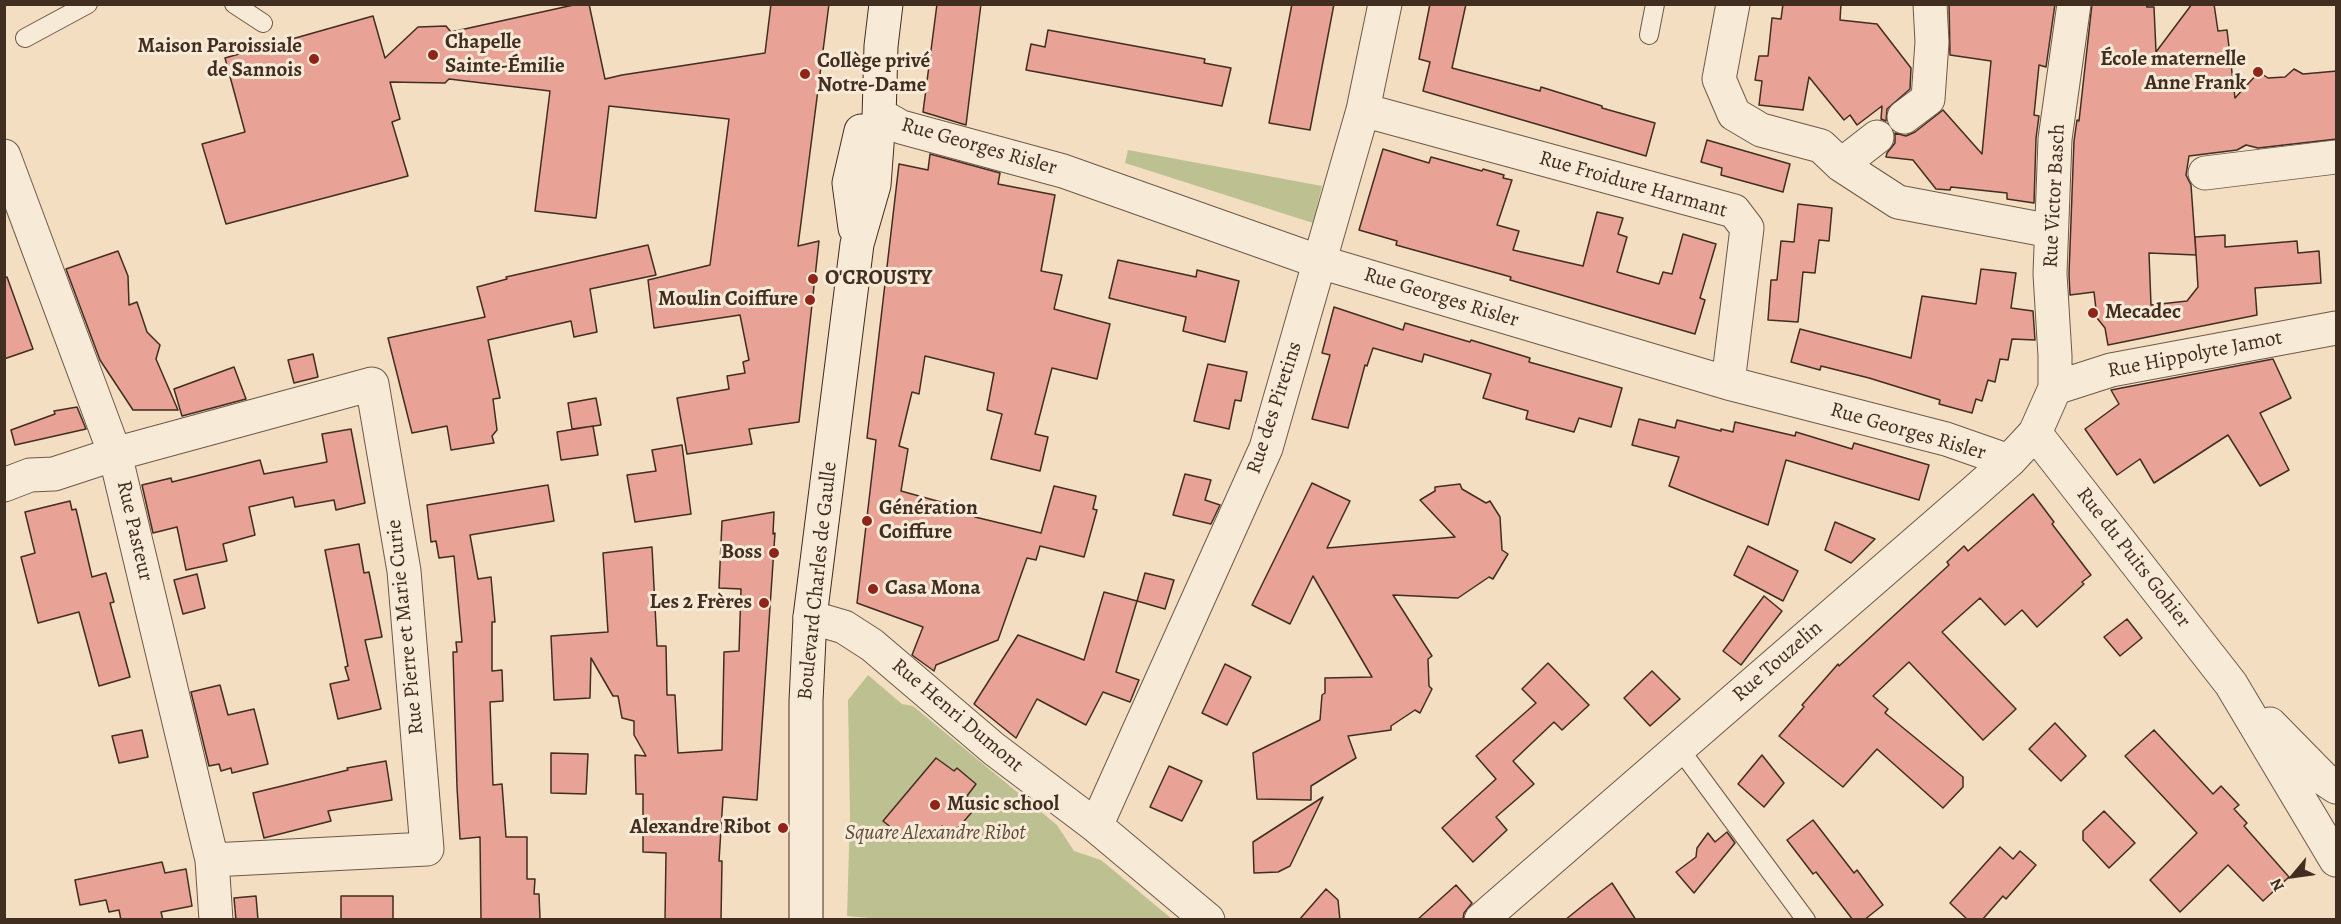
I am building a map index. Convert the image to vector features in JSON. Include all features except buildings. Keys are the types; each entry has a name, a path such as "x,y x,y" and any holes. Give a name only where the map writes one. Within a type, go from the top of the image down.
{"street":[{"name":"Boulevard Charles de Gaulle","path":"806,920 806,712 810,617 857,244 874,185 881,46 886,4"},
{"name":"Rue des Piretins","path":"1096,826 1266,448 1363,110 1385,4"},
{"path":"1732,4 1719,79 1734,114 1761,130 1821,146 1841,165 1898,202 2051,231"},
{"path":"1904,117 1928,99 1932,42 1930,4"},
{"name":"Rue Victor Basch","path":"2055,388 2051,231 2055,139 2074,4"},
{"name":"Boulevard Charles de Gaulle","path":"857,244 849,183 881,46"},
{"name":"Rue Froidure Harmant","path":"1363,110 1734,211 1748,228 1728,383"},
{"name":"Rue Georges Risler","path":"879,118 889,120 901,127 1063,171 1320,262 1728,383 1946,440 2009,461"},
{"path":"1841,165 1877,137"},
{"name":"Rue Pasteur","path":"4,156 115,454 212,860 216,920"},
{"path":"2205,173 2337,157"},
{"name":"Rue Hippolyte Jamot","path":"2055,388 2111,370 2337,328"},
{"name":"Rue Pierre et Marie Curie","path":"115,454 372,384 404,571 427,849 212,860"},
{"name":"Rue Touzelin","path":"1482,920 1512,907 1679,748 2009,461 2034,433 2055,388"},
{"name":"Rue du Puits Gohier","path":"2034,433 2231,684 2337,860"},
{"path":"4,485 30,475 54,474 115,454"},
{"name":"Rue Henri Dumont","path":"810,617 844,627 872,645 994,749 1096,826 1208,920"},
{"name":"Rue du Puits Gohier","path":"2231,684 2332,781"}],"lane":[{"path":"25,38 88,4"},
{"path":"234,4 263,23"},
{"path":"1649,35 1655,4"},
{"path":"1679,748 1806,920"}],"green space":[{"path":"1128,150 1322,186 1313,223 1125,163"},
{"name":"Square Alexandre Ribot","path":"868,675 902,704 913,706 1057,825 1074,851 1101,860 1172,919 891,920 847,916 850,815 848,700"}],"place":[{"name":"Chapelle Sainte-Émilie","path":"433,55"},
{"name":"Maison Paroissiale de Sannois","path":"314,59"},
{"name":"École maternelle Anne Frank","path":"2258,72"},
{"name":"Collège privé Notre-Dame","path":"805,74"},
{"name":"O'CROUSTY","path":"813,279"},
{"name":"Moulin Coiffure","path":"810,300"},
{"name":"Mecadec","path":"2093,313"},
{"name":"Génération Coiffure","path":"867,521"},
{"name":"Boss","path":"774,553"},
{"name":"Casa Mona","path":"873,589"},
{"name":"Les 2 Frères","path":"764,603"},
{"name":"Music school","path":"935,805"},
{"name":"Alexandre Ribot","path":"783,828"}]}
